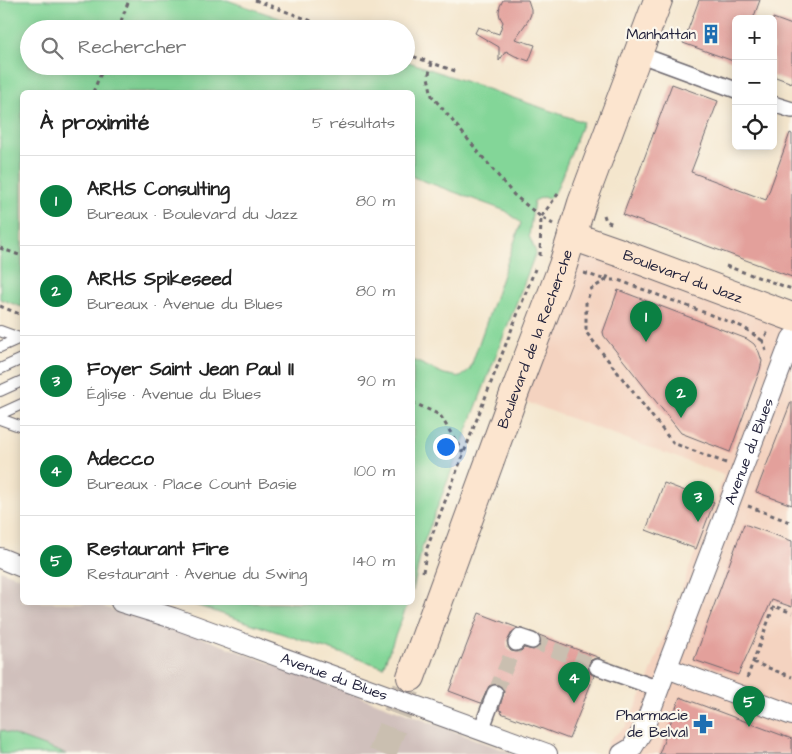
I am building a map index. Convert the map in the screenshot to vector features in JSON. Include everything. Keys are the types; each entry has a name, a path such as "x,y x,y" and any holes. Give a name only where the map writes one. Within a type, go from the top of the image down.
{"main road":[{"name":"Boulevard de la Recherche","path":"411,677 563,265 582,203 658,0"},
{"name":"Boulevard du Jazz","path":"572,236 792,317"}],"street":[{"path":"638,54 732,89"},
{"path":"776,105 792,110"},
{"name":"Avenue du Blues","path":"622,754 632,748 643,730 792,338"},
{"path":"0,558 20,566"},
{"name":"Avenue du Blues","path":"137,605 547,754"},
{"path":"516,643 520,637 532,641"},
{"path":"597,667 659,689"},
{"path":"667,668 792,715"},
{"path":"481,730 495,693"}],"lane":[{"path":"0,331 20,339"},
{"path":"0,347 20,339"},
{"path":"0,369 20,360"},
{"path":"0,391 20,382"},
{"path":"0,414 20,405"},
{"path":"0,419 20,426"}],"path":[{"path":"121,20 129,0"},
{"path":"254,0 308,20"},
{"path":"415,57 458,72"},
{"path":"432,63 428,77 432,96 514,195 541,217"},
{"path":"95,90 101,75"},
{"path":"540,259 541,217 558,194"},
{"path":"0,248 20,255"},
{"path":"422,573 427,548 537,265"},
{"path":"742,469 673,443 586,332 586,303 591,289 606,280 618,280 743,327 763,342"},
{"path":"785,286 792,289"},
{"path":"0,308 20,314"},
{"path":"415,403 440,415 463,453"},
{"path":"730,500 792,523"},
{"path":"745,684 774,606 792,613"},
{"path":"753,662 792,677"}],"shaded area":[{"path":"572,236 792,317 792,754 603,754 609,740 626,726 646,685 724,475 513,397"},
{"path":"0,570 20,577 20,605 98,605 170,626 515,754 66,754 0,730"}],"green space":[{"path":"0,0 227,0 285,20 20,20 20,75 415,75 415,64 583,122 556,191 548,199 543,197 534,201 529,236 536,252 422,547 415,581 415,361 444,374 461,377 470,369 521,223 506,211 415,178 415,90 20,90 20,306 0,299"},
{"path":"195,605 407,605 383,667"},
{"path":"0,730 66,754 0,754"}],"building":[{"path":"503,0 528,0 531,14 515,39 535,45 529,61 506,51 499,61 499,47 475,33 478,27 499,34 503,22 499,12"},
{"name":"Manhattan","path":"699,0 760,0 754,15 732,15 732,61 683,43"},
{"path":"777,19 792,25 792,83 777,77"},
{"path":"672,84 718,101 691,172 766,200 790,133 792,134 792,277 623,215"},
{"path":"618,290 747,339 754,344 762,361 760,370 730,452 681,433 604,336 603,332"},
{"path":"792,402 792,505 756,492"},
{"path":"664,483 714,502 696,549 646,530"},
{"path":"744,524 792,541 792,607 772,600 738,675 694,660"},
{"path":"479,613 518,628 512,632 507,642 508,648 511,651 521,651 524,648 533,650 538,648 541,643 539,635 600,658 591,660 588,663 588,669 594,676 569,739 501,713 502,711 499,710 504,692 503,687 499,684 489,686 481,703 449,691"},
{"path":"680,697 792,739 792,754 659,754"}],"tunnel":[{"path":"532,641 597,667"},
{"path":"495,693 516,643"},
{"path":"382,754 411,677"}],"place":[{"name":"Manhattan","path":"711,34"},
{"name":"ARHS Consulting","path":"646,342"},
{"name":"ARHS Spikeseed","path":"681,418"},
{"name":"Foyer Saint Jean Paul II","path":"698,522"},
{"name":"Adecco","path":"574,703"},
{"name":"Pharmacie de Belval","path":"703,724"},
{"name":"Restaurant Fire","path":"749,727"}]}
